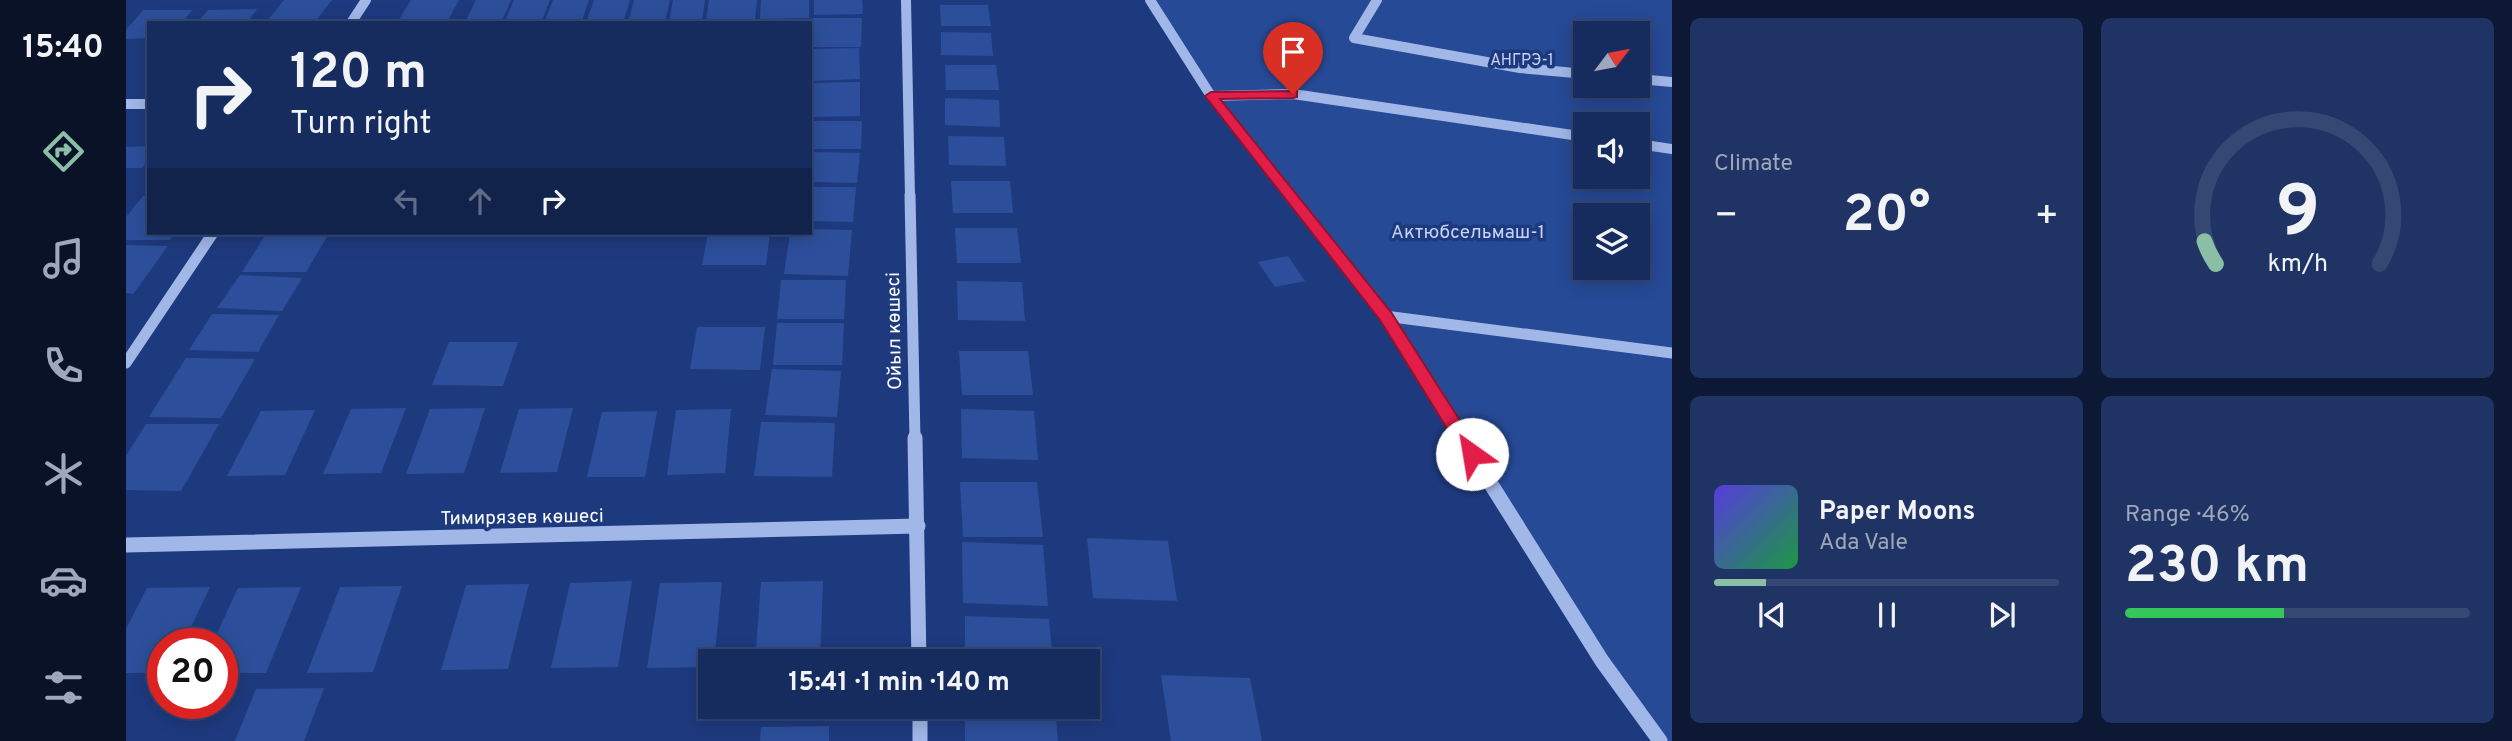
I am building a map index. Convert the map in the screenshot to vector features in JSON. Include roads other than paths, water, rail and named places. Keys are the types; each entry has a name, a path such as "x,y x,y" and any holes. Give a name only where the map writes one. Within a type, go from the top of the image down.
{"street":[{"path":"352,21 366,0"},
{"name":"Ойыл көшесі","path":"906,0 919,649"},
{"path":"1150,0 1211,96 1385,316 1602,661 1660,741"},
{"path":"1377,0 1353,38 1520,68 1573,73"},
{"path":"1650,80 1672,82"},
{"path":"1211,96 1293,94 1573,135"},
{"path":"126,104 147,104"},
{"path":"1650,146 1672,149"},
{"path":"126,363 212,235"},
{"path":"1385,316 1672,353"},
{"name":"Тимирязев көшесі","path":"126,545 918,526"},
{"path":"920,719 920,741"}],"park label":[{"name":"АНГРЭ-1","path":"1522,59"},
{"name":"Актюбсельмаш-1","path":"1468,231"}]}
